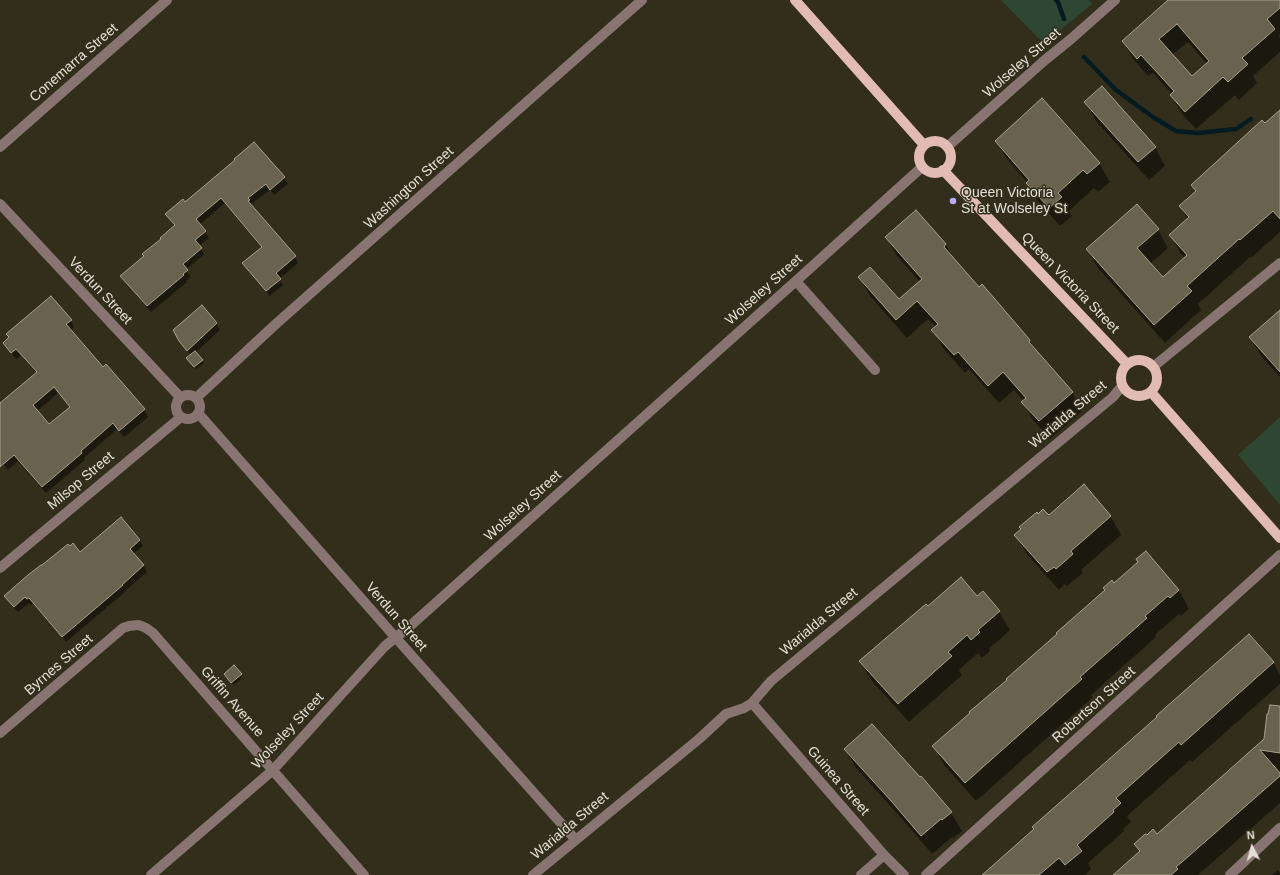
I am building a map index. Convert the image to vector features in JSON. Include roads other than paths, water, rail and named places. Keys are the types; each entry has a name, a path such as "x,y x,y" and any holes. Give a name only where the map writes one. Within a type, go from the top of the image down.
{"main road":[{"path":"795,0 924,145"},
{"path":"936,141 947,147 950,151 951,159 943,170 938,173 933,173 928,172 922,166 919,162 919,156 924,145 929,142 936,141"},
{"name":"Queen Victoria Street","path":"943,170 1127,364"},
{"path":"1144,360 1153,367 1157,374 1157,381 1151,392 1146,395 1134,396 1124,390 1120,379 1121,373 1127,364 1132,361 1144,360"},
{"path":"1151,392 1280,538"}],"street":[{"name":"Conemarra Street","path":"0,147 167,0"},
{"name":"Washington Street","path":"196,398 277,323 642,0"},
{"name":"Wolseley Street","path":"947,147 1115,0"},
{"name":"Wolseley Street","path":"151,875 273,770 385,646 396,638 796,281 922,166"},
{"name":"Verdun Street","path":"0,204 180,397"},
{"path":"1153,367 1280,263"},
{"path":"796,281 875,370"},
{"name":"Warialda Street","path":"533,875 575,839 699,739 726,714 752,704 771,681 1113,397 1122,386"},
{"path":"188,395 196,398 200,406 198,413 194,417 188,419 181,417 176,409 177,402 180,397 188,395"},
{"name":"Verdun Street","path":"198,413 575,839"},
{"name":"Milsop Street","path":"0,568 181,417"},
{"name":"Robertson Street","path":"926,875 1280,555"},
{"name":"Byrnes Street","path":"0,734 123,628 139,625"},
{"name":"Griffin Avenue","path":"139,625 153,633 364,875"},
{"name":"Guinea Street","path":"752,704 884,855 904,875"},
{"path":"1230,875 1280,828"},
{"path":"862,875 884,855"}],"waterway":[{"path":"1056,0 1064,19"},
{"path":"1084,57 1116,90 1153,117 1176,131 1198,133 1236,129 1251,119"}],"place":[{"name":"Queen Victoria St at Wolseley St","path":"953,201"}]}
